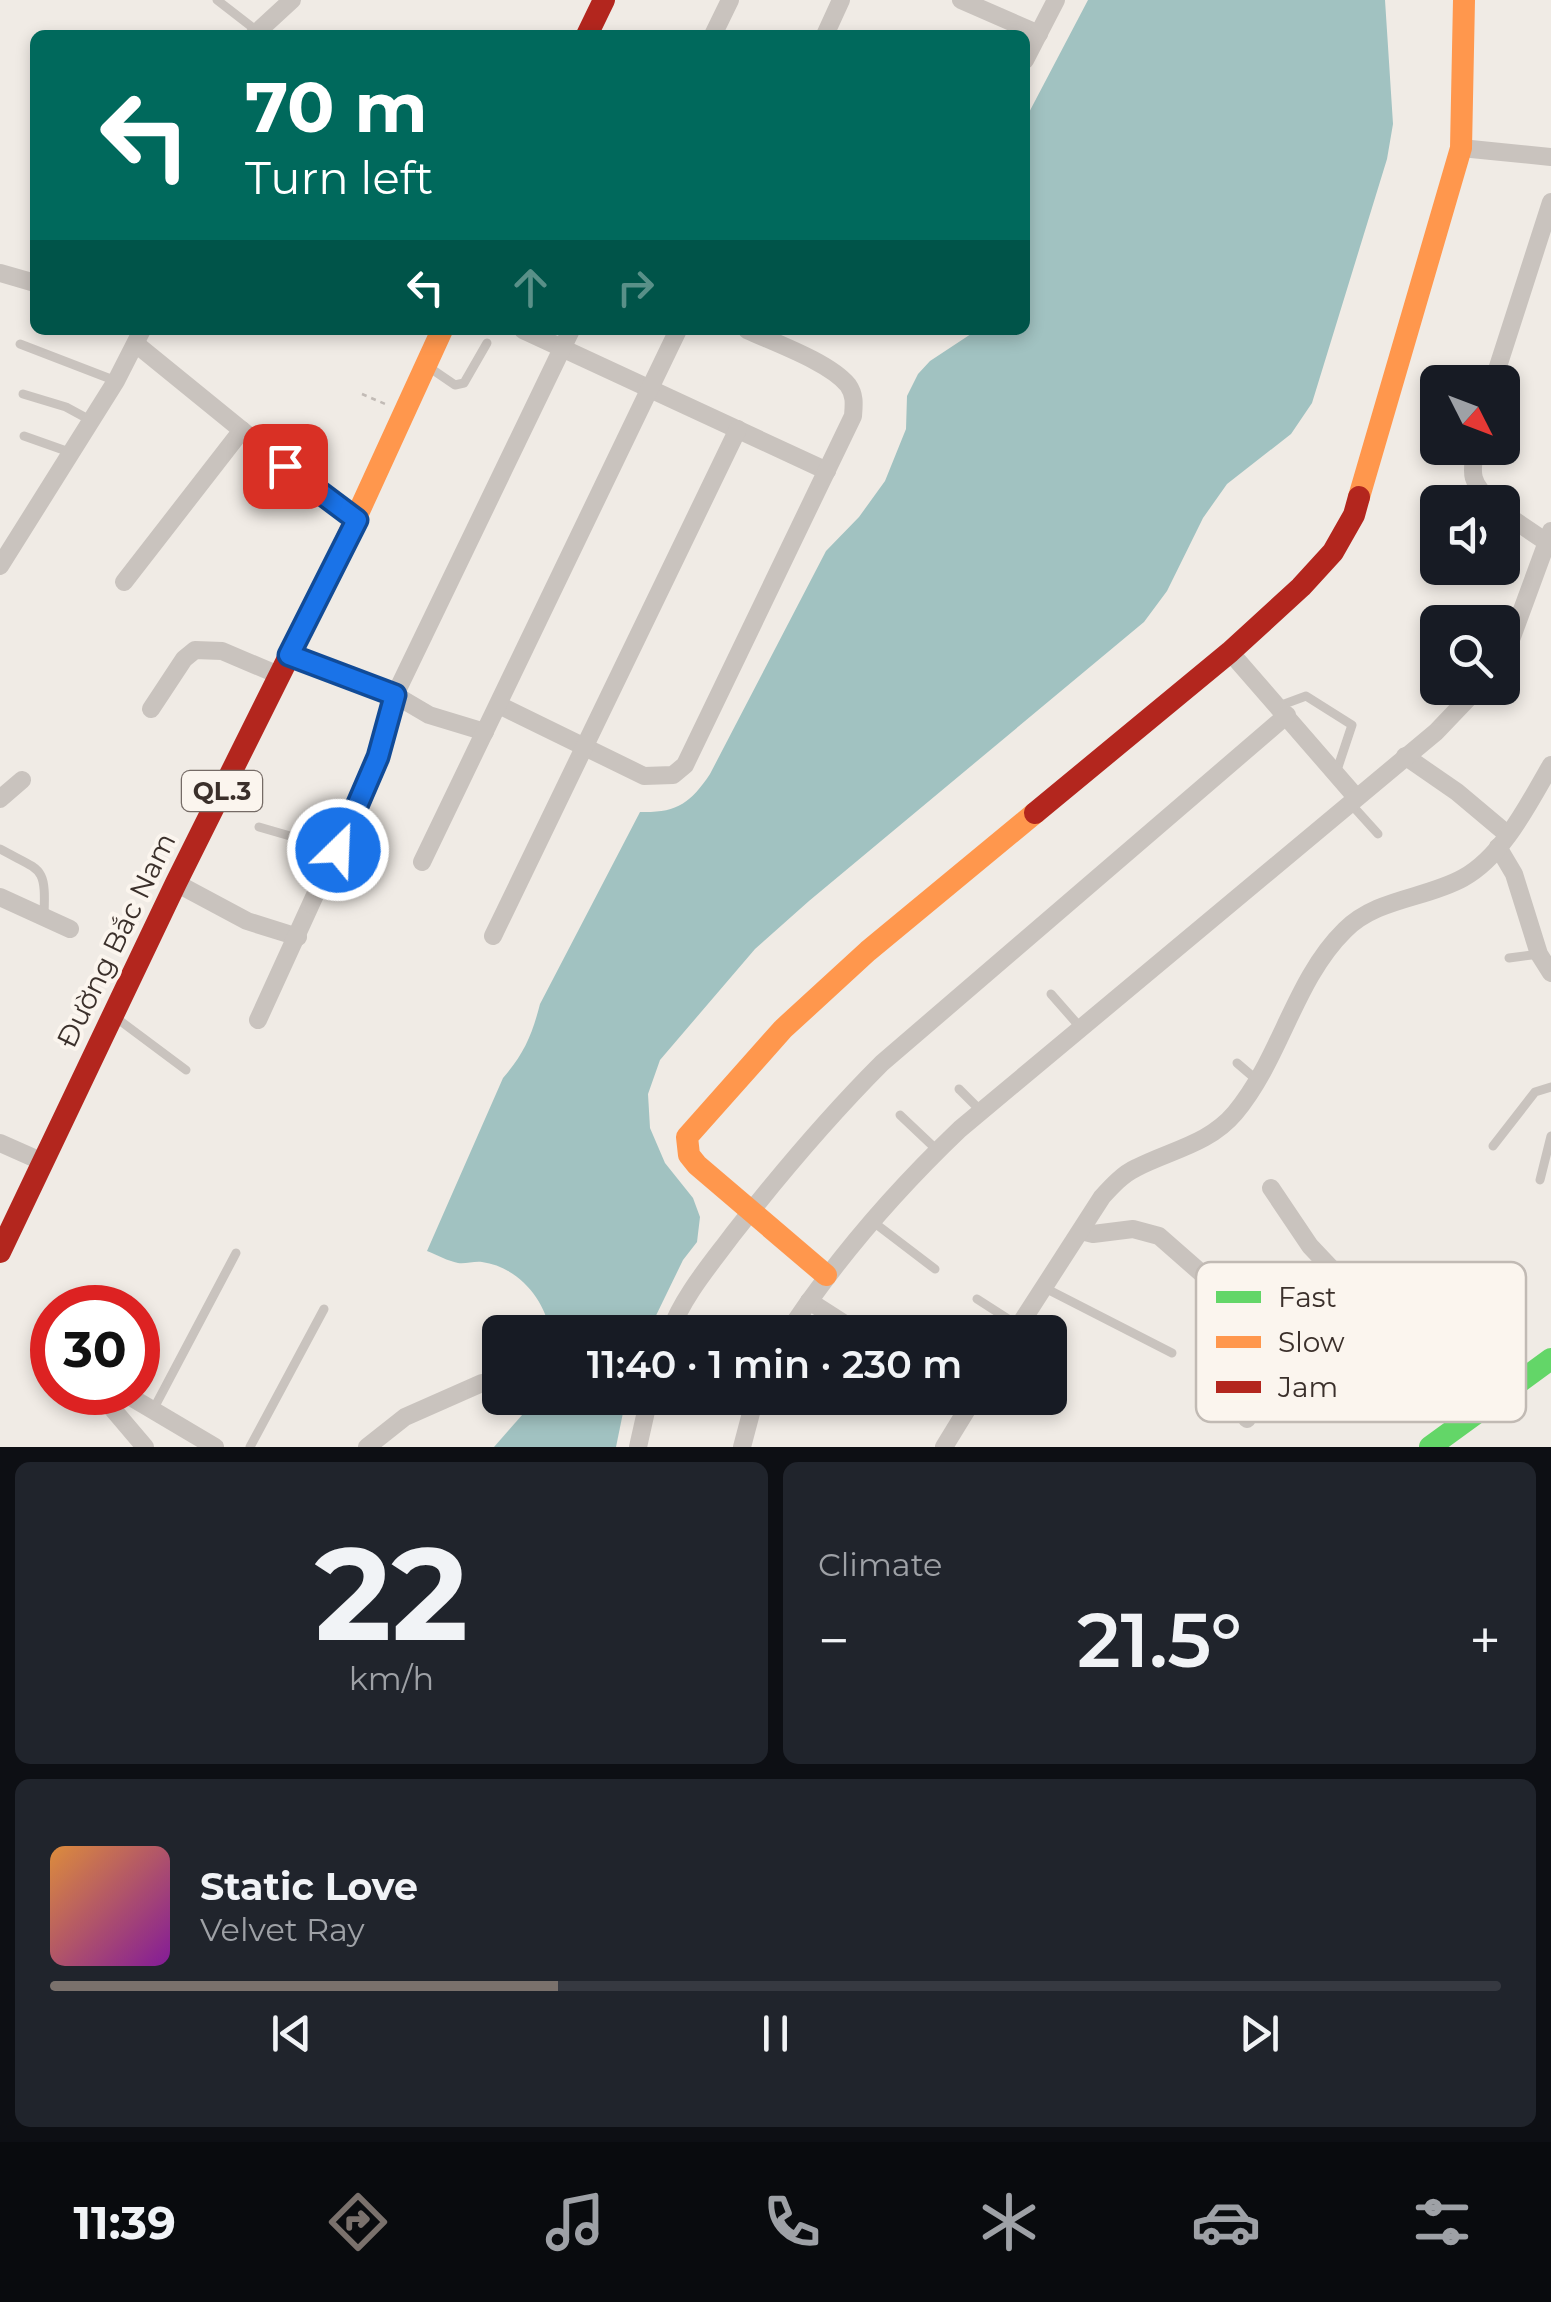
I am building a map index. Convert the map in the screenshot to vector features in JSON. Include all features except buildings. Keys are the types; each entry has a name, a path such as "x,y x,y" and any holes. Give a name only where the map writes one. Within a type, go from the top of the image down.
{"main road":[{"path":"589,30 604,0"},
{"path":"826,1274 689,1156 687,1137 783,1029 868,952 1230,652 1333,552 1354,515 1461,148 1464,0"},
{"name":"Đường Bắc Nam","path":"0,1252 176,882 357,520 440,335"},
{"path":"1526,1377 1551,1358"},
{"path":"1430,1447 1465,1422"}],"street":[{"path":"259,30 292,0"},
{"path":"715,30 730,0"},
{"path":"827,30 841,0"},
{"path":"960,0 1030,30"},
{"path":"1030,51 1056,0"},
{"path":"1030,30 1039,34"},
{"path":"1461,148 1551,157"},
{"path":"1498,365 1551,202"},
{"path":"0,273 30,282"},
{"path":"534,335 826,471"},
{"path":"258,1020 378,757 395,695 568,335"},
{"path":"422,862 676,335"},
{"path":"499,705 644,776 673,775 685,765 853,416 854,398 848,385 833,372 757,335"},
{"path":"0,566 139,337 242,430 357,520"},
{"path":"493,936 738,429"},
{"path":"124,582 242,430"},
{"path":"1520,522 1549,537 1520,615"},
{"path":"151,709 184,658 194,650 222,651 395,695 429,715 486,732"},
{"path":"1230,652 1336,773 1353,799"},
{"path":"800,1315 826,1274 872,1221 980,1110 1436,732 1462,705"},
{"path":"679,1315 697,1281 751,1211 830,1116 882,1063 1283,711"},
{"path":"1405,756 1457,792 1502,840 1539,954 1551,973"},
{"path":"1027,1315 1102,1197 1116,1182 1133,1169 1202,1141 1218,1130 1258,1081 1323,956 1346,928 1393,902 1462,879 1502,840 1551,765"},
{"path":"0,799 22,780"},
{"path":"176,882 248,921 298,938"},
{"path":"0,897 70,929"},
{"path":"0,1143 43,1162"},
{"path":"1271,1188 1325,1262"},
{"path":"1081,1230 1093,1234 1133,1230 1159,1236 1196,1269"},
{"path":"809,1301 831,1315"},
{"path":"368,1447 406,1417 482,1383"},
{"path":"160,1414 215,1447"},
{"path":"117,1415 145,1447"},
{"path":"638,1447 645,1415"},
{"path":"742,1447 750,1415"},
{"path":"944,1447 964,1415"}],"lane":[{"path":"217,0 252,30"},
{"path":"426,366 455,385 464,383 486,343"},
{"path":"20,344 116,380"},
{"path":"24,394 66,407 90,420"},
{"path":"24,436 72,453"},
{"path":"1283,711 1306,696 1351,724 1336,773"},
{"path":"1353,799 1378,834"},
{"path":"259,827 338,850"},
{"path":"0,849 40,872 46,880 44,918"},
{"path":"1509,958 1539,954"},
{"path":"1052,994 1080,1027"},
{"path":"112,1016 186,1070"},
{"path":"1237,1063 1258,1081"},
{"path":"1493,1146 1535,1092 1551,1088"},
{"path":"959,1089 980,1110"},
{"path":"900,1115 938,1150"},
{"path":"1540,1180 1551,1136"},
{"path":"872,1221 935,1269"},
{"path":"160,1397 236,1254"},
{"path":"1045,1288 1172,1353"},
{"path":"976,1300 997,1315"},
{"path":"250,1447 324,1309"}],"water":[{"path":"1088,0 1385,0 1393,124 1387,159 1312,403 1291,434 1227,484 1203,518 1167,591 1144,622 755,949 660,1060 648,1094 650,1128 665,1163 693,1198 700,1217 697,1242 683,1260 656,1315 545,1315 528,1286 507,1270 482,1262 458,1263 427,1251 503,1078 526,1044 540,1004 640,812 681,805 710,774 826,551 859,517 885,481 906,429 907,396 918,374 930,361 969,335 1030,335 1030,110"},
{"path":"522,1415 623,1415 616,1447 494,1447"}],"traffic: fast":[{"path":"1526,1377 1551,1359"},
{"path":"1430,1447 1464,1422"}],"traffic: slow":[{"path":"1359,497 1461,148 1464,0"},
{"path":"333,568 440,335"},
{"path":"826,1275 697,1165 689,1155 687,1137 783,1029 868,951 1035,813"}],"traffic: jam":[{"path":"589,30 604,0"},
{"path":"1035,813 1230,652 1301,587 1333,552 1354,515 1359,497"},
{"path":"0,1252 176,883 333,568"}],"route":[{"path":"285,466 357,520 289,655 395,695 378,757 338,850"}]}
